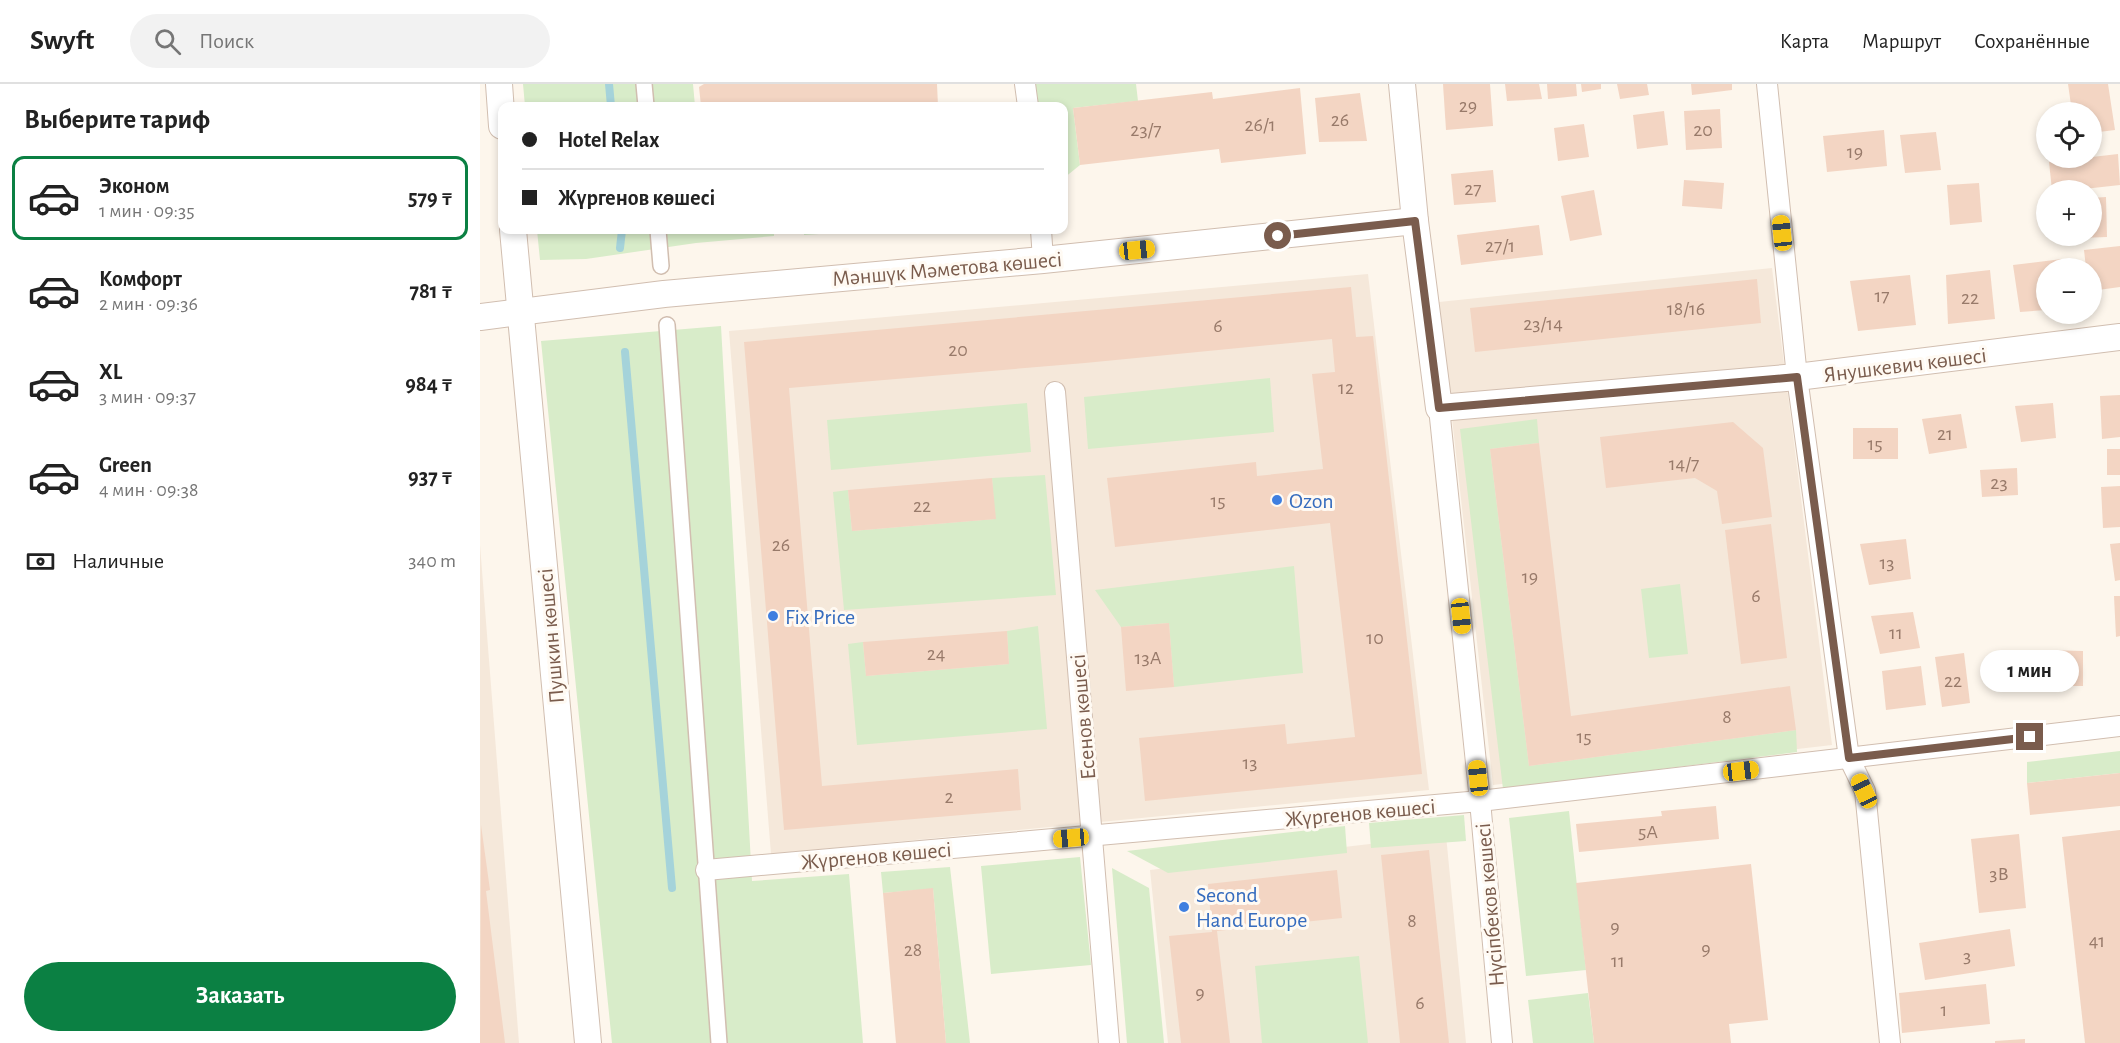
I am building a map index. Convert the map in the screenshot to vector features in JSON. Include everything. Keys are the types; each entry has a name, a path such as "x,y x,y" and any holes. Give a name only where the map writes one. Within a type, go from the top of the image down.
{"street":[{"path":"499,84 500,102"},
{"path":"644,84 646,102"},
{"path":"1025,84 1027,102"},
{"path":"1402,84 1415,221 1439,408"},
{"path":"1767,84 1797,377 1849,758 1864,791 1890,1043"},
{"name":"Мәншүк Мәметова көшесі","path":"480,317 675,292 1043,260 1415,221"},
{"name":"Пушкин көшесі","path":"513,234 588,1043"},
{"path":"658,234 661,266"},
{"path":"1041,234 1043,260"},
{"path":"667,325 719,1043"},
{"name":"Янушкевич көшесі","path":"1439,408 1797,377 2120,337"},
{"name":"Есенов көшесі","path":"1055,392 1108,1043"},
{"name":"Нүсіпбеков көшесі","path":"1439,408 1480,801 1502,1043"},
{"name":"Жүргенов көшесі","path":"706,870 1480,801 2120,726"}],"shaded area":[{"path":"1772,268 1832,745 1493,785 1439,302"},
{"path":"1368,274 1429,790 771,854 729,331"},
{"path":"480,545 519,1043 480,1043"},
{"path":"1446,835 1466,1043 1168,1043 1150,870"}],"green space":[{"path":"523,84 693,84 695,102 525,102"},
{"path":"1035,84 1136,84 1138,101 1073,108 1080,165 1068,175 1068,102 1037,102"},
{"path":"537,234 774,234 774,236 696,243 586,259 540,260"},
{"path":"721,326 752,881 849,874 863,1043 612,1043 541,341"},
{"path":"1270,378 1274,432 1088,449 1084,397"},
{"path":"1027,403 1031,452 831,470 827,420"},
{"path":"1537,419 1539,443 1490,449 1529,766 1796,730 1797,752 1503,789 1460,429"},
{"path":"1045,475 1056,595 844,610 833,492 848,490 852,531 995,519 992,478"},
{"path":"1294,566 1303,673 1174,687 1169,623 1121,627 1095,590"},
{"path":"1680,584 1688,654 1649,658 1641,589"},
{"path":"1038,626 1047,729 857,745 848,644 863,642 866,676 1009,664 1007,631"},
{"path":"2120,751 2120,773 2027,783 2027,762"},
{"path":"1569,811 1586,970 1526,976 1509,818"},
{"path":"1464,815 1466,841 1371,848 1369,823"},
{"path":"1345,826 1347,853 1168,873 1127,851"},
{"path":"1080,857 1091,965 991,974 981,866"},
{"path":"950,867 970,1043 946,1043 933,889 883,893 881,872"},
{"path":"1112,868 1149,888 1164,1043 1127,1043"},
{"path":"1359,956 1368,1043 1262,1043 1255,966"},
{"path":"1588,993 1594,1043 1533,1043 1528,1000"}],"building":[{"path":"704,84 937,84 938,102 701,102 699,87"},
{"path":"1443,84 1490,84 1493,126 1446,130"},
{"path":"1505,84 1539,84 1542,99 1507,101"},
{"path":"1547,84 1576,84 1577,96 1548,99"},
{"path":"1581,84 1601,84 1601,89 1582,92"},
{"path":"1617,84 1647,84 1649,95 1620,99"},
{"path":"1691,84 1732,84 1732,90 1692,95"},
{"path":"2068,84 2108,84 2115,130 2102,132 2102,102 2071,102"},
{"path":"1300,88 1306,154 1221,163 1219,149 1080,165 1073,108 1212,92 1213,99"},
{"path":"1360,93 1367,141 1319,142 1315,98"},
{"path":"1720,109 1722,148 1686,150 1684,111"},
{"path":"1664,111 1668,145 1637,149 1633,115"},
{"path":"1584,124 1589,157 1558,161 1554,128"},
{"path":"1884,130 1887,166 1827,172 1823,136"},
{"path":"1936,132 1941,170 1905,173 1900,135"},
{"path":"2118,154 2120,185 2102,187 2102,180 2051,180 2050,168 2102,168 2102,156"},
{"path":"1493,170 1496,202 1454,205 1451,174"},
{"path":"1684,180 1724,183 1722,209 1682,206"},
{"path":"1979,183 1982,222 1950,225 1947,185"},
{"path":"1594,190 1602,235 1570,241 1561,196"},
{"path":"2102,197 2106,197 2107,237 2102,237"},
{"path":"1539,225 1543,255 1461,265 1457,235"},
{"path":"2120,246 2120,287 2102,289 2102,258 2085,258 2084,250"},
{"path":"2036,262 2036,311 2020,312 2013,265"},
{"path":"1990,270 1995,319 1948,324 1946,275"},
{"path":"1910,275 1916,325 1858,331 1850,281"},
{"path":"1757,279 1761,323 1475,352 1470,308"},
{"path":"1351,287 1356,337 1373,336 1422,774 1145,801 1139,738 1285,724 1287,744 1355,737 1330,523 1115,547 1107,478 1256,462 1257,476 1323,469 1312,374 1335,372 1332,339 789,388 822,786 1018,769 1021,810 784,830 744,342"},
{"path":"2120,395 2120,437 2102,439 2100,396"},
{"path":"2053,403 2056,438 2021,442 2015,406"},
{"path":"1961,414 1967,448 1929,454 1922,419"},
{"path":"1733,422 1763,448 1772,517 1722,524 1717,491 1695,478 1606,488 1600,437"},
{"path":"1853,428 1898,428 1898,459 1853,459"},
{"path":"1539,443 1571,716 1790,686 1796,730 1529,766 1490,449"},
{"path":"2107,449 2120,449 2120,475 2107,475"},
{"path":"2017,468 2018,495 1982,497 1980,470"},
{"path":"992,478 996,519 852,531 848,490"},
{"path":"2120,486 2120,527 2103,528 2101,487"},
{"path":"1771,524 1787,658 1741,664 1725,530"},
{"path":"1906,539 1911,579 1869,585 1860,544"},
{"path":"2120,543 2120,580 2115,581 2110,544"},
{"path":"2114,596 2120,596 2120,636 2116,637"},
{"path":"1913,612 1920,648 1880,654 1871,616"},
{"path":"1169,623 1174,687 1126,691 1121,627"},
{"path":"1007,631 1009,664 866,676 863,642"},
{"path":"2046,650 2083,651 2083,686 2046,686"},
{"path":"1964,653 1970,703 1942,707 1935,657"},
{"path":"1921,666 1926,705 1886,710 1882,671"},
{"path":"2120,773 2120,806 2030,815 2027,783"},
{"path":"1716,806 1719,839 1579,852 1576,824 1662,816 1661,811"},
{"path":"481,825 490,890 486,891 505,1043 480,1043"},
{"path":"2120,830 2120,1043 2085,1043 2062,837"},
{"path":"2019,834 2026,908 1979,913 1971,839"},
{"path":"1429,850 1449,1043 1400,1043 1381,855"},
{"path":"1751,864 1768,1020 1729,1024 1731,1043 1594,1043 1576,883"},
{"path":"1337,870 1342,918 1217,931 1230,1043 1181,1043 1169,936 1212,932 1208,884"},
{"path":"933,888 946,1043 896,1043 883,893"},
{"path":"2010,929 2015,966 1925,980 1919,943"},
{"path":"1986,984 1990,1024 1902,1033 1899,993"},
{"path":"2025,1039 2025,1043 1995,1043 1995,1041"}],"waterway":[{"path":"609,84 611,102"},
{"path":"620,248 622,234"},
{"path":"625,352 672,888"}],"place":[{"name":"Ozon","path":"1277,500"},
{"name":"Fix Price","path":"773,616"},
{"name":"Second Hand Europe","path":"1184,907"}],"route":[{"path":"1278,236 1415,221 1439,408 1797,377 1849,758 2030,737"}]}
